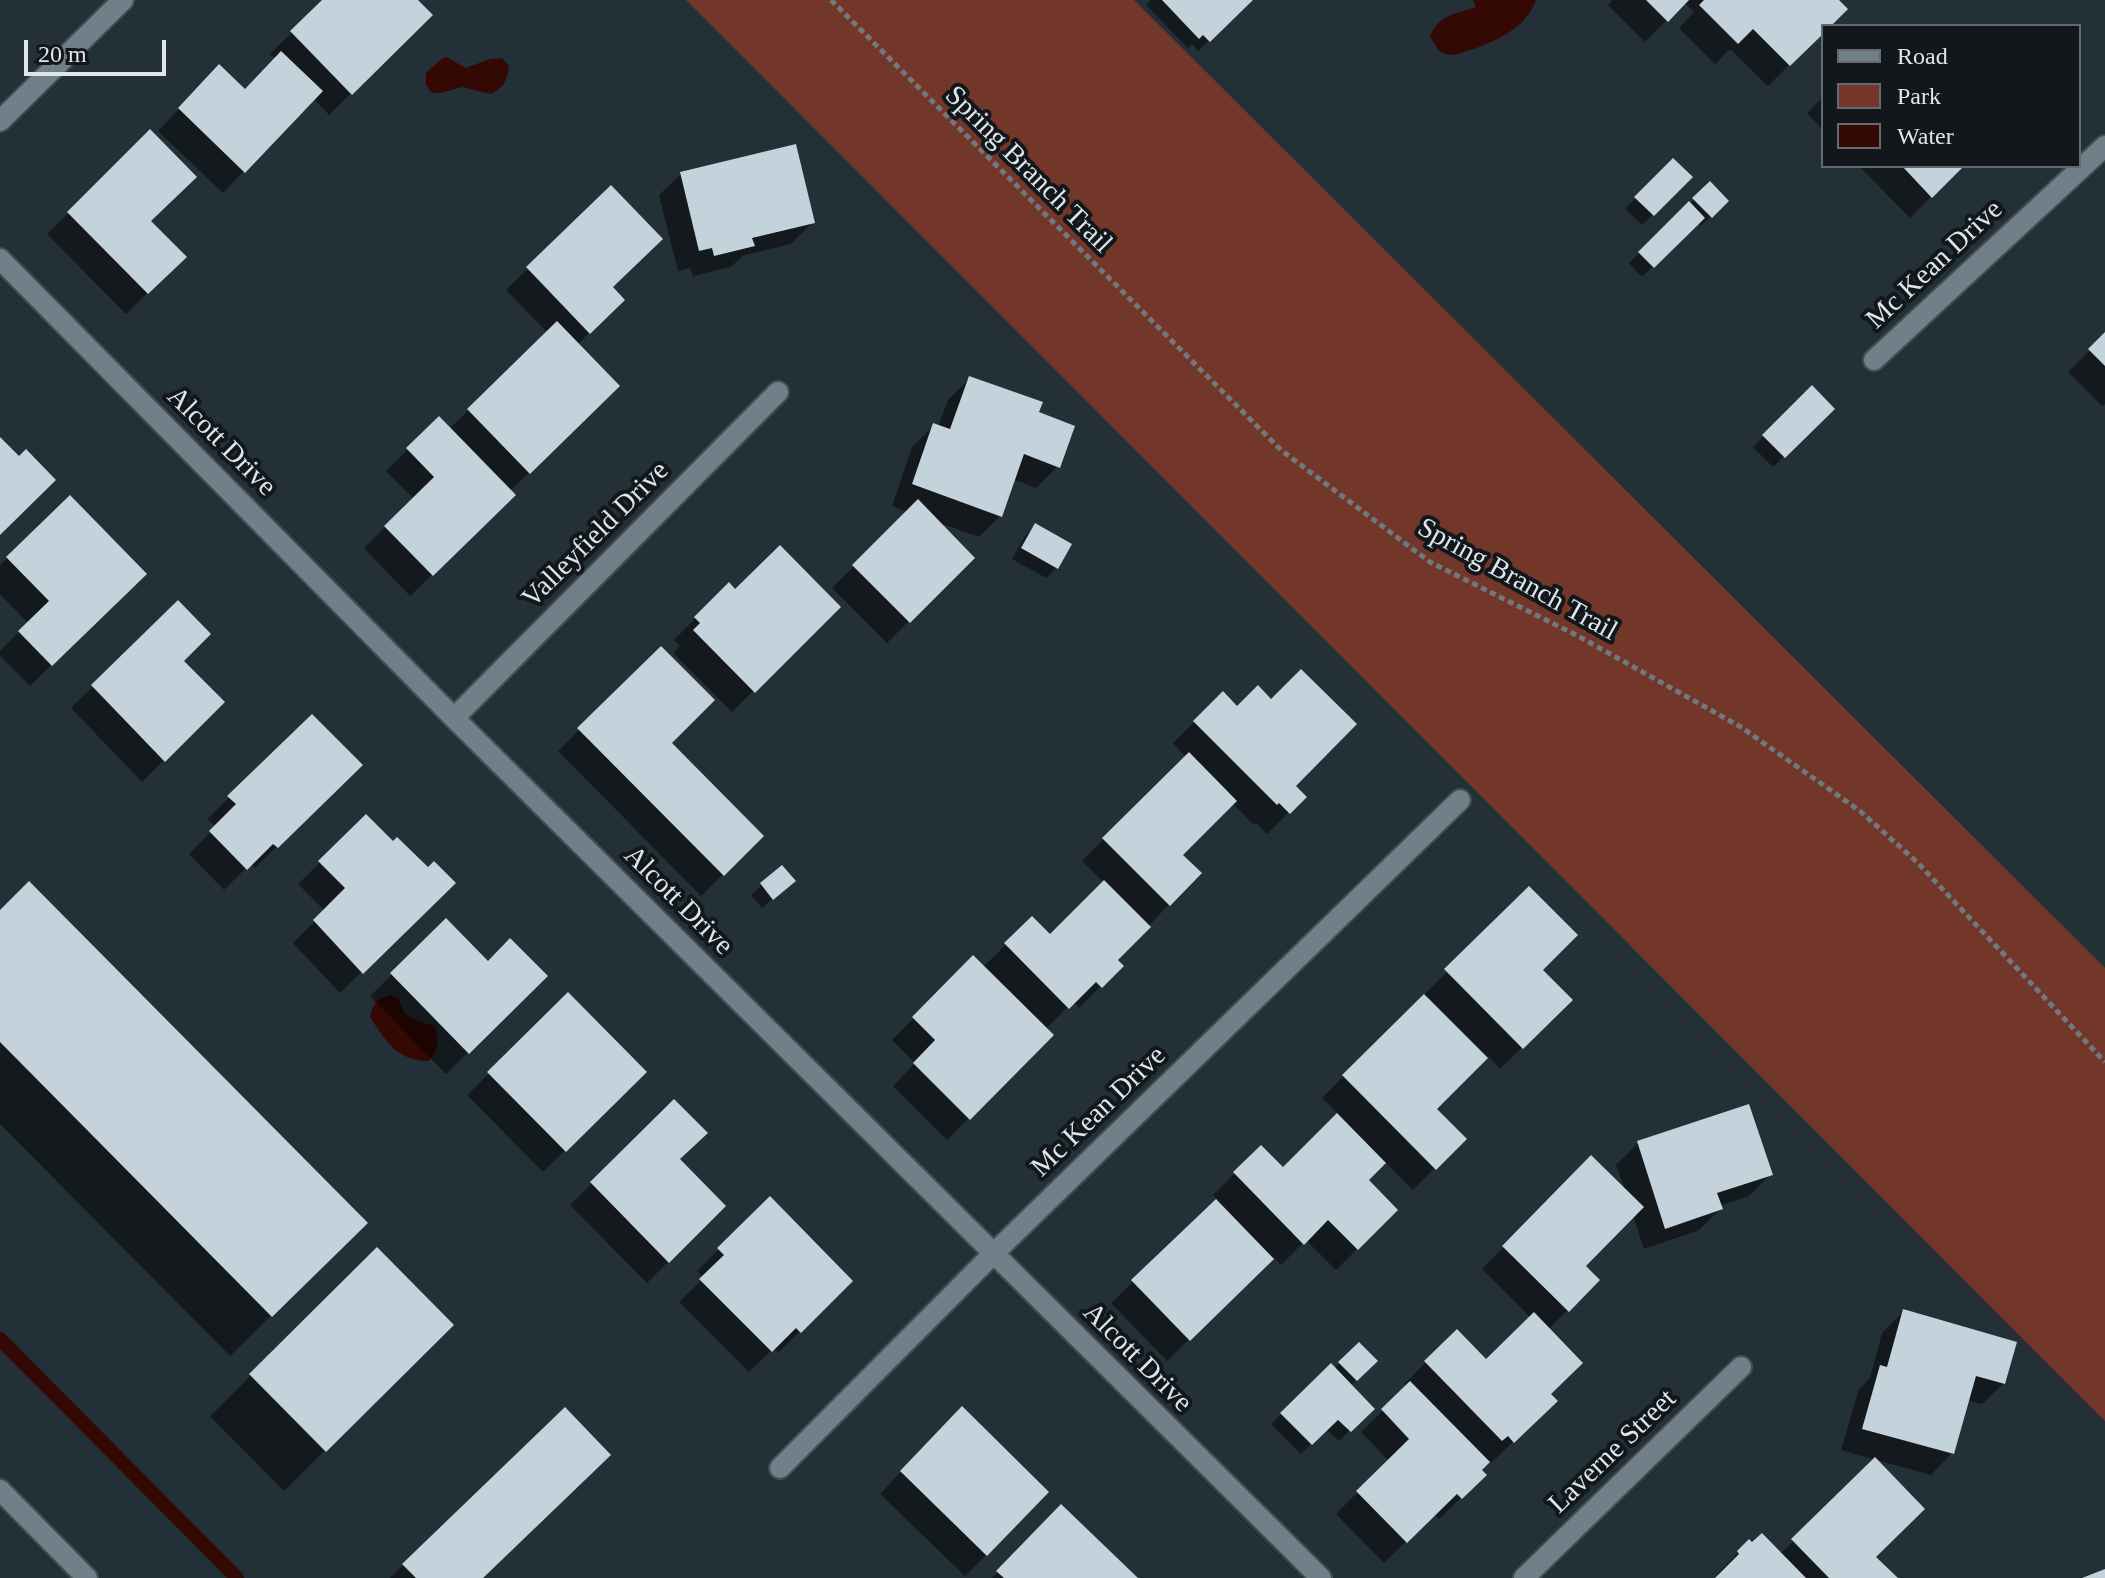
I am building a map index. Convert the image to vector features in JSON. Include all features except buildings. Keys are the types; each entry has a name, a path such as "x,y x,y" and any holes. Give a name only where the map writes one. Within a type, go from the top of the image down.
{"street":[{"path":"0,121 123,0"},
{"name":"Mc Kean Drive","path":"1874,360 2105,146"},
{"name":"Alcott Drive","path":"0,259 454,718 1321,1578"},
{"name":"Valleyfield Drive","path":"454,718 778,392"},
{"name":"Mc Kean Drive","path":"780,1468 993,1254 1460,800"},
{"name":"Laverne Street","path":"1524,1578 1741,1367"},
{"path":"0,1490 87,1578"}],"path":[{"name":"Spring Branch Trail","path":"831,0 1281,450 1430,562 1578,636 1741,727 1860,811 1917,862 2105,1062"}],"green space":[{"path":"686,0 1134,0 2105,968 2105,1421"}],"water":[{"path":"1473,0 1536,0 1526,18 1500,38 1456,54 1439,51 1430,37 1437,24 1448,16 1476,7"},
{"path":"446,57 466,68 502,58 509,66 506,80 491,94 462,87 432,93 426,85 426,73"},
{"path":"391,995 398,998 404,1012 412,1018 435,1026 437,1045 429,1061 401,1054 370,1017 376,1002"}],"waterway":[{"path":"0,1339 237,1578"}]}
